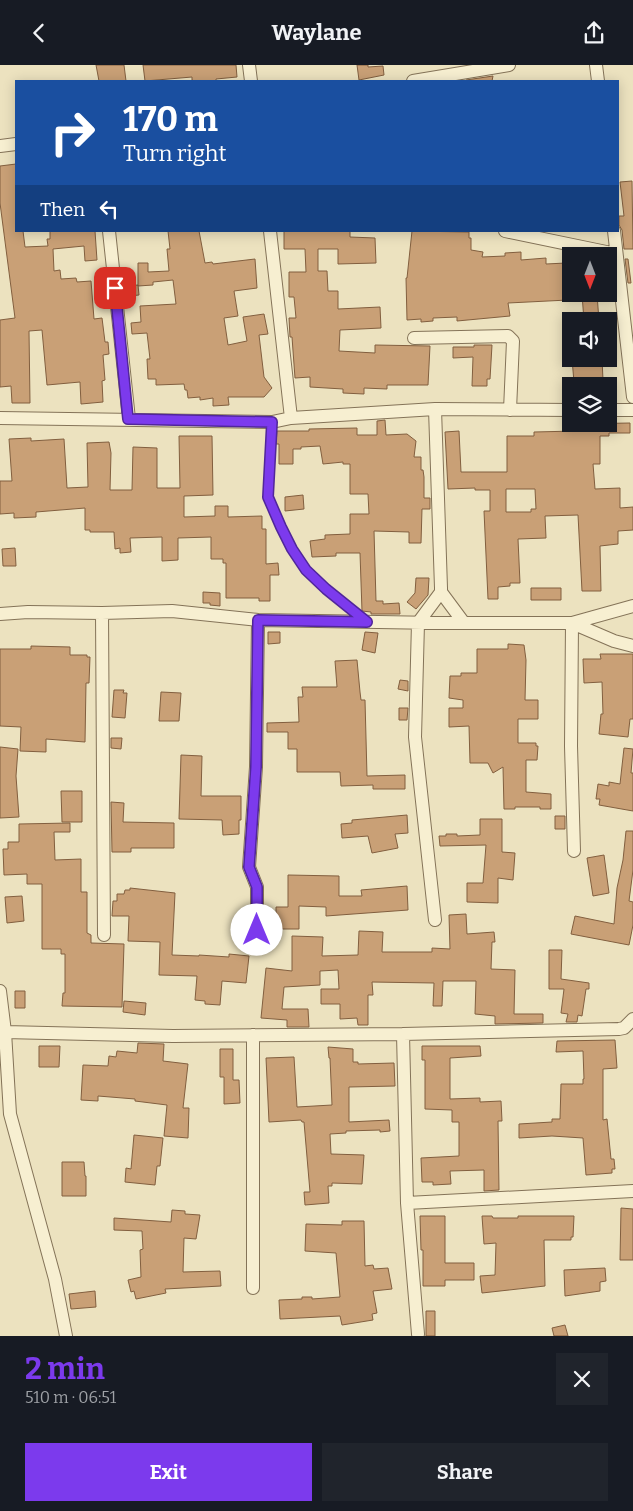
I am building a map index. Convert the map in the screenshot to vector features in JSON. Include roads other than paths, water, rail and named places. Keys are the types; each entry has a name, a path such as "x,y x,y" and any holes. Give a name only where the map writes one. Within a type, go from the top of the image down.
{"street":[{"path":"249,65 252,80"},
{"path":"419,80 509,65"},
{"path":"596,65 598,80"},
{"path":"0,146 15,144"},
{"path":"110,232 128,419"},
{"path":"270,232 292,419"},
{"path":"510,232 582,247"},
{"path":"614,232 615,247"},
{"path":"618,271 633,397"},
{"path":"414,338 508,336 512,341 510,410"},
{"path":"0,418 272,422 435,409 562,410"},
{"path":"435,409 441,592 464,623"},
{"path":"617,410 633,410"},
{"path":"435,920 415,737 418,623 441,592"},
{"path":"0,614 28,611 102,613 172,611 258,620 572,623 633,606"},
{"path":"102,613 104,935"},
{"path":"257,930 257,887 249,867 256,767 258,620"},
{"path":"572,623 633,647"},
{"path":"572,623 571,746 574,851"},
{"path":"0,991 5,1032 5,1114 55,1279 66,1336"},
{"path":"5,1032 173,1036 403,1034 619,1029 624,1028 633,1018"},
{"path":"633,1018 633,1030"},
{"path":"403,1034 407,1203 418,1334"},
{"path":"253,1035 253,1288"},
{"path":"407,1203 633,1191"}],"lane":[{"path":"272,422 268,497 281,527 292,549 306,570 367,622"}]}
